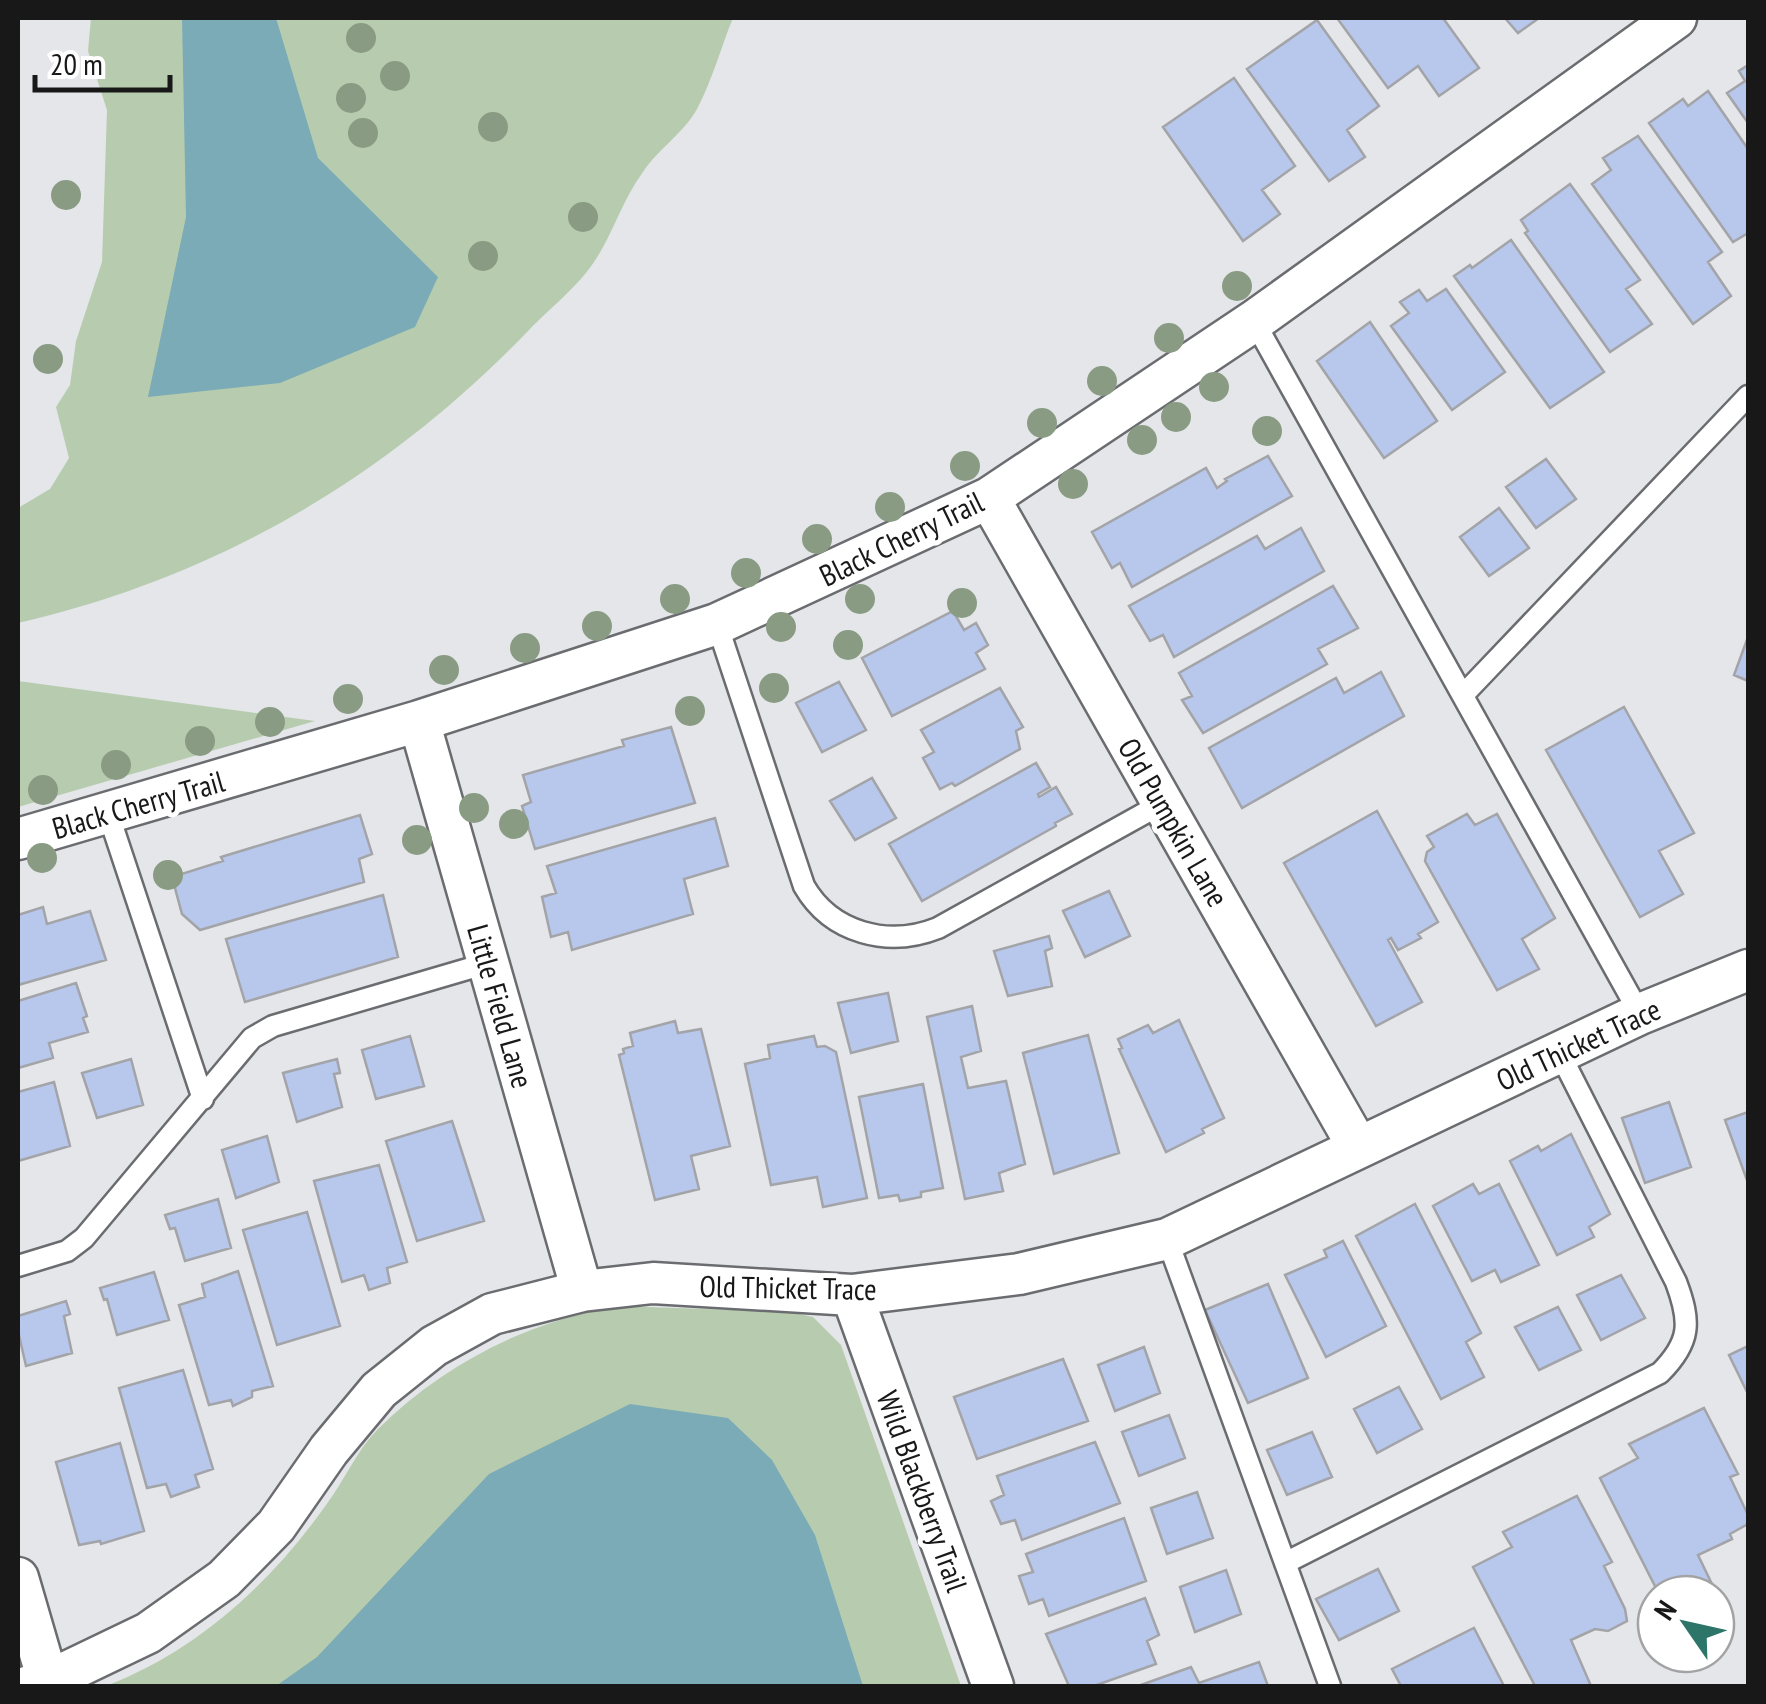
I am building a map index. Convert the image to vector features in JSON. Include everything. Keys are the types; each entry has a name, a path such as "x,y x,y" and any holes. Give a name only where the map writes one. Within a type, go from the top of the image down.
{"street":[{"name":"Black Cherry Trail","path":"18,839 419,722 717,624 989,498 1254,321 1676,18"},
{"name":"Old Pumpkin Lane","path":"989,498 1358,1147"},
{"name":"Little Field Lane","path":"419,722 582,1291"},
{"name":"Old Thicket Trace","path":"38,1684 148,1633 224,1579 276,1526 329,1450 379,1390 434,1346 492,1314 582,1291 653,1283 852,1295 1019,1274 1167,1239 1640,1014 1748,970"},
{"name":"Wild Blackberry Trail","path":"852,1295 993,1686"},
{"path":"18,1578 38,1684"}],"lane":[{"path":"1254,321 1640,1014"},
{"path":"1464,694 1748,396"},
{"path":"717,624 804,886 814,904 871,936 915,937 938,928 1163,803"},
{"path":"108,813 203,1099"},
{"path":"18,1266 67,1252 84,1238 252,1038 272,1026 488,963"},
{"path":"1286,1563 1660,1372 1676,1356 1686,1333 1686,1308 1676,1282 1559,1052"},
{"path":"1167,1239 1330,1686"}],"green space":[{"path":"91,18 733,18 697,109 636,182 589,269 474,383 417,432 295,515 230,549 162,579 18,623 18,508 50,489 69,458 56,407 70,385 76,341 102,262 107,110 88,51"},
{"path":"18,681 315,721 18,807"},
{"path":"618,1306 791,1312 813,1317 841,1345 961,1686 106,1686 171,1654 256,1588 333,1496 370,1437 430,1385 519,1335"}],"water":[{"path":"182,18 276,18 318,158 438,277 415,327 280,383 148,397 186,217"},
{"path":"630,1404 728,1418 772,1460 815,1535 863,1686 276,1686 317,1657 489,1474"}],"building":[{"path":"1337,18 1443,18 1479,68 1439,96 1418,66 1388,88"},
{"path":"1505,18 1539,18 1518,33"},
{"path":"1317,20 1379,106 1347,130 1365,157 1329,181 1247,69"},
{"path":"1748,65 1748,123 1727,93 1745,81 1739,71"},
{"path":"1234,78 1295,166 1262,190 1280,214 1243,241 1163,127"},
{"path":"1708,91 1748,149 1748,233 1733,242 1649,123 1683,99 1688,106"},
{"path":"1638,136 1722,252 1708,262 1731,296 1693,324 1592,184 1611,170 1603,158"},
{"path":"1570,184 1640,280 1626,289 1652,324 1610,352 1525,233 1528,231 1521,220"},
{"path":"1511,240 1604,372 1550,408 1454,276"},
{"path":"1446,289 1505,372 1452,410 1391,326 1409,313 1400,302 1419,290 1427,301"},
{"path":"1370,322 1437,421 1384,458 1317,361"},
{"path":"1268,456 1292,496 1132,587 1120,563 1112,568 1092,532 1206,468 1217,488 1225,479"},
{"path":"1546,459 1576,499 1536,528 1506,487"},
{"path":"1499,508 1529,548 1489,576 1460,537"},
{"path":"1301,528 1324,571 1174,657 1163,635 1150,641 1129,606 1257,536 1265,549"},
{"path":"1333,586 1358,628 1318,649 1327,664 1203,733 1182,700 1192,696 1179,673"},
{"path":"953,611 964,630 976,623 988,645 976,653 985,669 892,716 862,658"},
{"path":"1748,637 1748,681 1734,675"},
{"path":"1381,672 1404,716 1242,808 1209,748 1336,678 1344,693"},
{"path":"839,682 866,730 822,752 796,703"},
{"path":"1000,688 1023,727 1016,731 1020,749 955,786 952,783 940,789 923,758 934,752 921,730"},
{"path":"1624,707 1694,833 1659,851 1683,894 1640,917 1546,750"},
{"path":"671,727 695,803 535,849 522,806 531,802 523,775 624,746 622,740"},
{"path":"1036,763 1050,787 1039,797 1056,787 1072,814 922,901 889,844"},
{"path":"872,778 896,818 855,840 830,801"},
{"path":"1377,811 1438,922 1418,934 1421,938 1398,950 1391,938 1388,940 1422,1002 1376,1026 1284,863"},
{"path":"1467,814 1475,825 1497,814 1555,918 1522,939 1539,969 1497,990 1425,861 1427,852 1434,847 1427,836"},
{"path":"360,815 372,854 359,859 364,882 200,930 182,914 172,877 223,861 221,857"},
{"path":"715,818 728,866 684,879 693,914 572,950 568,932 551,937 542,897 556,893 547,866"},
{"path":"1109,891 1130,936 1085,957 1063,911"},
{"path":"383,895 398,957 245,1002 226,939"},
{"path":"43,907 47,924 90,911 106,960 18,985 18,915"},
{"path":"1049,936 1052,948 1045,951 1052,986 1008,996 994,951"},
{"path":"76,983 88,1032 49,1043 53,1058 18,1068 18,1001"},
{"path":"888,993 898,1041 851,1053 838,1003"},
{"path":"972,1006 981,1051 961,1057 968,1088 1006,1081 1025,1164 999,1173 1003,1191 965,1199 927,1017"},
{"path":"1179,1020 1224,1118 1166,1152 1118,1039 1148,1025 1153,1033"},
{"path":"675,1021 678,1033 701,1029 730,1146 691,1156 699,1189 655,1200 619,1055 633,1046 630,1033"},
{"path":"1088,1035 1119,1153 1054,1174 1023,1053"},
{"path":"410,1036 424,1086 376,1099 362,1050"},
{"path":"814,1036 817,1047 825,1046 836,1052 867,1198 823,1207 817,1177 771,1185 745,1064 770,1058 768,1045"},
{"path":"131,1059 143,1105 97,1118 82,1073"},
{"path":"337,1059 340,1073 334,1074 342,1107 297,1122 283,1073"},
{"path":"54,1082 70,1146 18,1161 18,1092"},
{"path":"923,1084 943,1188 900,1201 898,1195 879,1198 859,1097"},
{"path":"1669,1102 1691,1167 1645,1183 1622,1118"},
{"path":"1748,1112 1748,1183 1725,1120"},
{"path":"452,1121 484,1221 417,1241 386,1141"},
{"path":"1571,1134 1610,1214 1589,1227 1594,1237 1557,1255 1510,1161 1538,1146 1541,1151"},
{"path":"267,1136 279,1182 236,1198 222,1150"},
{"path":"379,1165 407,1262 387,1268 390,1283 369,1290 364,1275 342,1282 314,1181"},
{"path":"1473,1184 1479,1194 1499,1184 1539,1265 1501,1282 1495,1270 1472,1281 1433,1206"},
{"path":"218,1199 231,1248 185,1261 175,1228 170,1229 165,1215"},
{"path":"1415,1204 1481,1333 1466,1342 1484,1377 1441,1399 1356,1236"},
{"path":"307,1212 340,1326 277,1345 243,1230"},
{"path":"1343,1241 1386,1326 1326,1357 1285,1275 1327,1257 1324,1250"},
{"path":"238,1271 273,1386 252,1391 252,1397 233,1406 231,1400 209,1405 179,1305 205,1297 202,1284"},
{"path":"154,1272 169,1320 117,1335 100,1288"},
{"path":"1621,1275 1645,1318 1601,1340 1577,1295"},
{"path":"1268,1284 1308,1378 1248,1403 1205,1310"},
{"path":"66,1301 70,1314 64,1316 72,1353 26,1366 18,1316"},
{"path":"1558,1307 1581,1350 1539,1370 1515,1327"},
{"path":"1748,1346 1748,1394 1729,1355"},
{"path":"1144,1347 1160,1393 1115,1411 1098,1365"},
{"path":"1063,1359 1088,1421 977,1459 954,1397"},
{"path":"183,1370 213,1469 195,1475 199,1487 171,1497 166,1484 147,1488 119,1388"},
{"path":"1399,1387 1422,1429 1377,1453 1354,1409"},
{"path":"1704,1408 1738,1474 1730,1477 1748,1515 1748,1524 1730,1534 1732,1539 1698,1555 1707,1574 1649,1574 1600,1478 1638,1458 1629,1444"},
{"path":"1169,1415 1185,1458 1139,1476 1122,1432"},
{"path":"1312,1432 1332,1477 1287,1495 1267,1450"},
{"path":"1095,1442 1120,1503 1022,1540 1015,1520 1001,1524 991,1501 1004,1495 997,1476"},
{"path":"120,1443 144,1531 101,1544 100,1541 79,1545 56,1462"},
{"path":"1197,1492 1213,1538 1167,1554 1151,1508"},
{"path":"1577,1496 1612,1562 1604,1566 1627,1621 1608,1631 1595,1629 1571,1640 1591,1686 1535,1686 1473,1567 1512,1547 1503,1532"},
{"path":"1124,1518 1146,1581 1049,1616 1043,1599 1029,1604 1019,1576 1033,1572 1026,1554"},
{"path":"1378,1569 1399,1611 1339,1640 1316,1599"},
{"path":"1226,1570 1241,1614 1195,1632 1180,1587"},
{"path":"1145,1598 1159,1635 1147,1641 1156,1664 1094,1686 1069,1686 1046,1634"},
{"path":"1474,1628 1504,1686 1401,1686 1392,1669"},
{"path":"1259,1662 1268,1686 1138,1686 1191,1667 1199,1683"}]}
